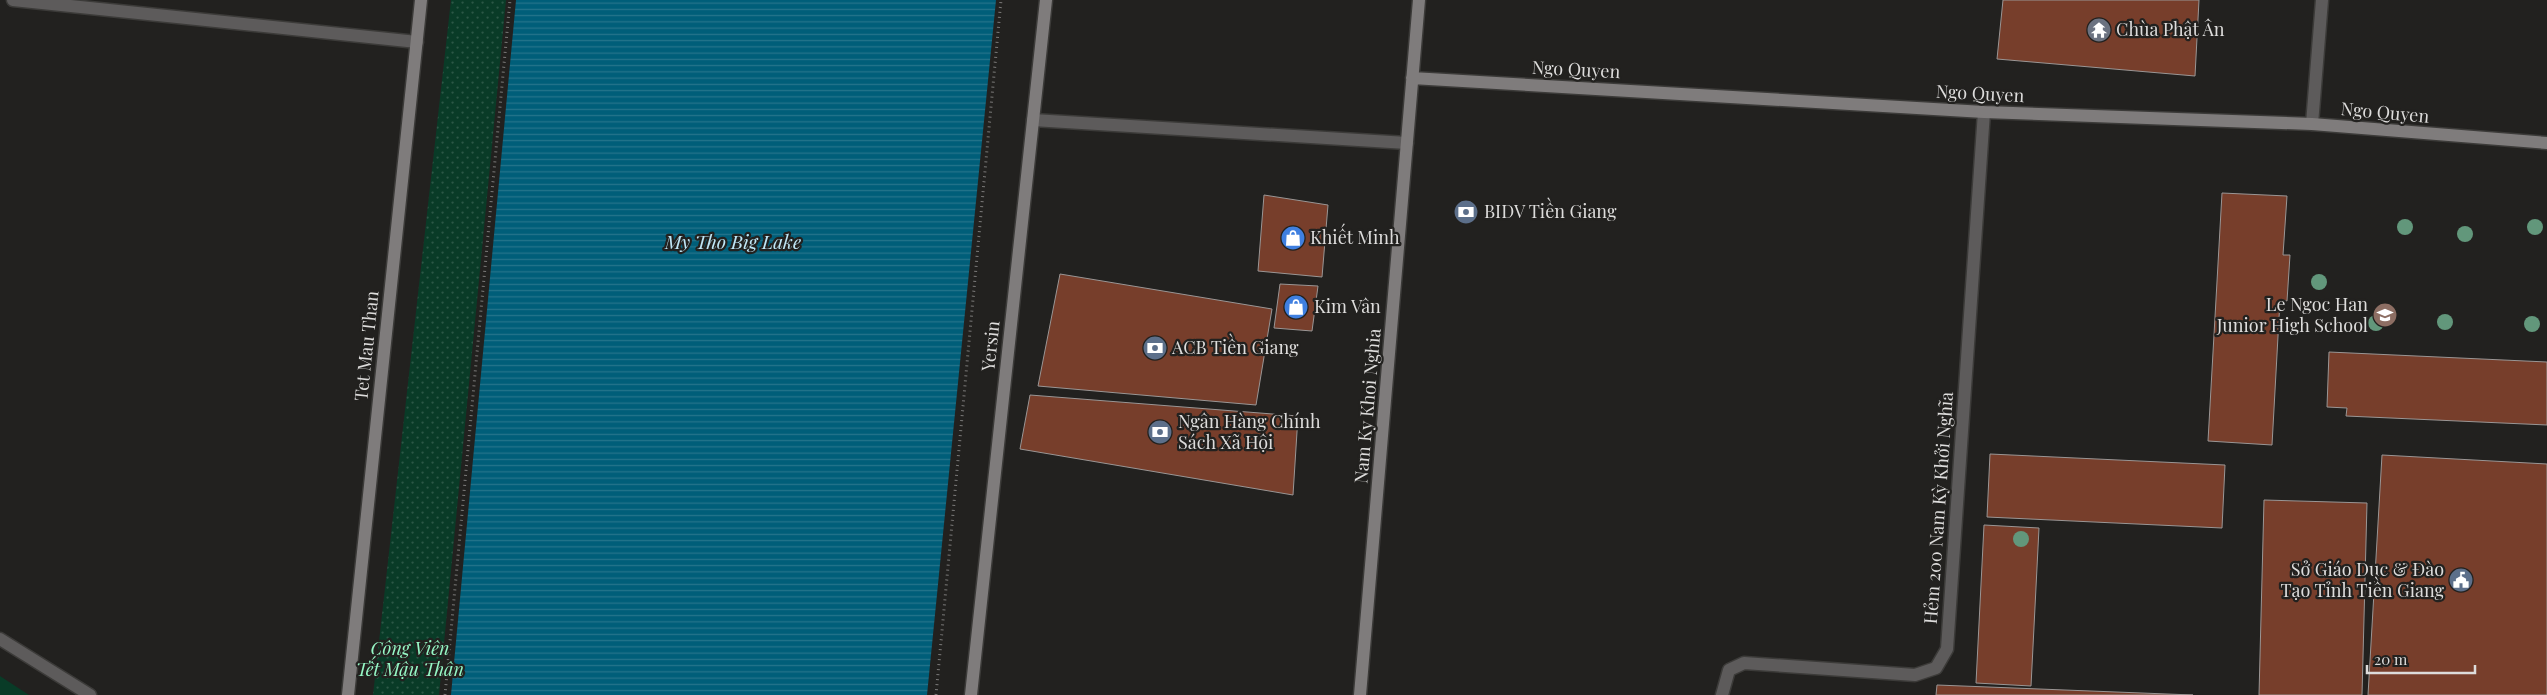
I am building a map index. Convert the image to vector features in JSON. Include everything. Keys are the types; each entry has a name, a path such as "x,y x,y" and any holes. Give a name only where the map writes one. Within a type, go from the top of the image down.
{"street":[{"path":"13,0 417,42"},
{"name":"Tet Mau Than","path":"348,695 421,0"},
{"name":"Yersin","path":"971,695 1046,0"},
{"name":"Nam Ky Khoi Nghia","path":"1360,695 1419,0"},
{"path":"2312,124 2322,0"},
{"name":"Ngo Quyen","path":"1412,78 1984,112 2312,124 2547,143"},
{"name":"Hẻm 200 Nam Kỳ Khởi Nghĩa","path":"1722,695 1729,670 1744,663 1916,675 1936,668 1947,649 1984,112"},
{"path":"1033,120 1407,143"},
{"path":"0,640 90,695"}],"path":[{"path":"445,695 510,0"},
{"path":"936,695 1001,0"}],"green space":[{"name":"Công Viên Tết Mậu Thân","path":"451,0 506,0 439,695 373,695"},
{"path":"0,676 29,695 0,695"}],"water":[{"name":"My Tho Big Lake","path":"516,0 996,0 927,695 451,695"}],"building":[{"name":"Chùa Phật Ân","path":"2003,0 2199,0 2195,76 1997,59"},
{"path":"2222,193 2287,196 2283,255 2290,255 2287,301 2280,300 2272,445 2208,441"},
{"name":"Khiết Minh","path":"1264,195 1328,205 1322,277 1258,271"},
{"name":"ACB Tiền Giang","path":"1060,274 1272,309 1256,405 1038,386"},
{"name":"Kim Vân","path":"1280,284 1318,286 1312,331 1274,328"},
{"path":"2329,352 2547,362 2547,425 2346,416 2347,408 2327,407"},
{"name":"Ngân Hàng Chính Sách Xã Hội","path":"1030,395 1298,416 1293,495 1020,449"},
{"path":"1990,454 2225,465 2222,528 1987,517"},
{"name":"Sở Giáo Dục & Đào Tạo Tỉnh Tiền Giang","path":"2382,455 2547,464 2547,695 2368,695"},
{"path":"2264,500 2367,503 2362,695 2259,695"},
{"path":"1984,525 2039,528 2031,686 1976,683"},
{"path":"1937,685 2193,695 1936,695"}],"place":[{"name":"Chùa Phật Ân","path":"2099,30"},
{"name":"BIDV Tiền Giang","path":"1466,212"},
{"name":"Khiết Minh","path":"1293,238"},
{"name":"Kim Vân","path":"1296,307"},
{"name":"Le Ngoc Han Junior High School","path":"2385,315"},
{"name":"ACB Tiền Giang","path":"1155,348"},
{"name":"Ngân Hàng Chính Sách Xã Hội","path":"1160,432"},
{"name":"Sở Giáo Dục & Đào Tạo Tỉnh Tiền Giang","path":"2461,580"}]}
